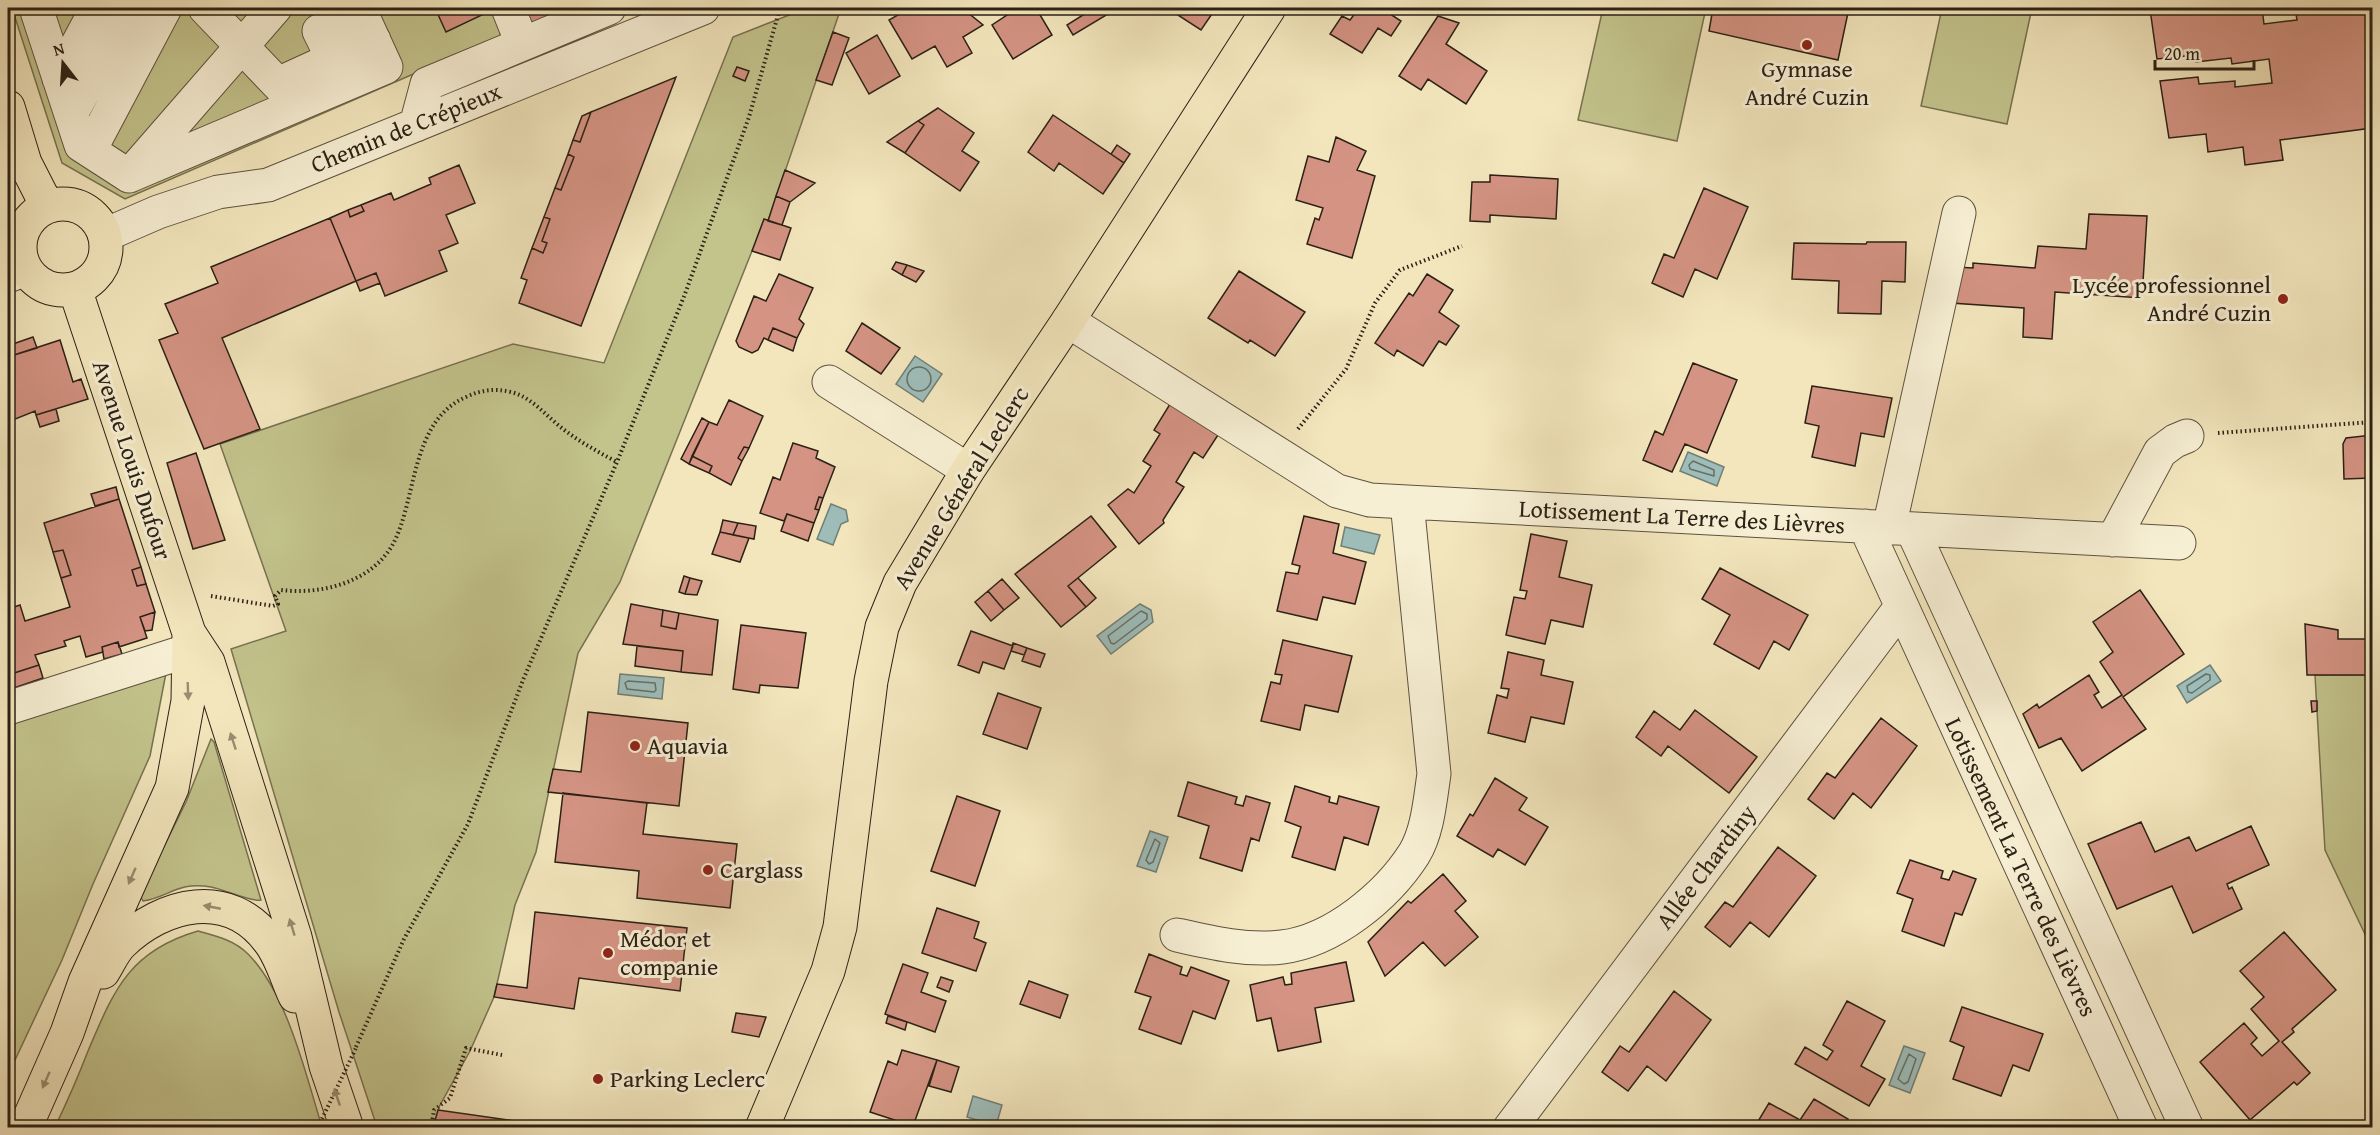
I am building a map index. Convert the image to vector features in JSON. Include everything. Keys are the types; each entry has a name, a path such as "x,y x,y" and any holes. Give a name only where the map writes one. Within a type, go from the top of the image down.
{"main road":[{"name":"Avenue Général Leclerc","path":"762,1128 824,982 840,927 871,681 882,627 900,583 968,471 1068,321 1269,8"},
{"path":"8,107 25,163 47,206"},
{"path":"62,203 76,205 89,212 105,235 104,262 87,283 75,288 61,290 46,287 16,272 22,232 32,217 47,206 62,203"},
{"name":"Avenue Louis Dufour","path":"75,288 179,601 188,642"},
{"path":"25,1128 67,1033 85,982 172,788 188,701 188,642"},
{"path":"188,642 208,662 295,938 326,1066 334,1125"},
{"path":"67,1033 119,946 146,924 174,909 202,905 228,911 250,922 270,942 326,1066"}],"street":[{"path":"36,8 81,145 129,176"},
{"path":"59,79 97,8"},
{"path":"71,114 130,8"},
{"path":"90,150 165,8"},
{"path":"205,8 287,94"},
{"path":"129,176 275,8"},
{"path":"508,8 522,43"},
{"path":"416,124 427,84 609,8"},
{"name":"Chemin de Crépieux","path":"105,235 158,212 218,192 268,185 703,8"},
{"path":"287,94 386,67 359,9 319,31 333,59"},
{"path":"129,176 287,94 333,59 374,40"},
{"path":"1959,213 1888,528 2187,1128"},
{"name":"Lotissement La Terre des Lièvres","path":"1068,321 1337,491 1352,497 1407,502 1888,528 1901,607 2140,1128"},
{"path":"829,382 968,471"},
{"path":"2113,540 2160,452 2175,441 2187,436"},
{"path":"1177,935 1234,947 1284,947 1326,933 1364,909 1415,853 1428,816 1434,774 1407,502"},
{"path":"1888,528 2179,543"},
{"name":"Allée Chardiny","path":"1510,1128 1901,607"},
{"path":"8,708 188,642"}],"path":[{"path":"334,1125 356,1048 404,939 468,824 523,680 617,462 685,294 741,140 780,8"},
{"path":"1278,453 1347,369 1375,303 1400,270 1462,246"},
{"path":"179,601 200,595 273,606 278,604 275,596 281,590 309,592 340,584 376,566 394,542 420,456 431,430 446,411 460,399 477,392 492,389 513,392 530,401 583,444 617,462"},
{"path":"2187,436 2373,422"},
{"path":"431,1128 434,1110 450,1098 466,1048 502,1055"}],"green space":[{"path":"12,8 498,8 505,24 499,37 125,199 62,163"},
{"path":"807,8 841,8 768,221 752,251 620,582 578,653 536,852 515,905 494,997 470,1051 439,1107 436,1123 431,1127 377,1127 339,1012 231,649 286,631 220,444 513,344 604,363 733,37"},
{"path":"1603,8 1706,8 1677,141 1578,120"},
{"path":"1942,8 2032,8 2007,124 1921,106"},
{"path":"166,673 150,756 62,960 8,1075 8,723"},
{"path":"2315,675 2372,675 2372,949 2325,850"},
{"path":"211,739 214,742 261,900 252,900 211,887 190,886 143,901 140,895 186,802"},
{"path":"198,931 237,945 262,970 274,990 294,1036 322,1127 55,1127 116,991 140,962 155,950 175,939"}],"water":[{"path":"915,356 942,374 923,402 896,384"},
{"path":"1688,452 1724,467 1717,486 1680,471"},
{"path":"831,504 846,510 848,521 841,524 833,545 817,539"},
{"path":"1345,527 1380,535 1374,554 1341,546"},
{"path":"1140,604 1151,610 1153,622 1111,654 1097,636"},
{"path":"2210,665 2221,681 2187,703 2177,686"},
{"path":"620,674 664,678 662,699 618,694"},
{"path":"1150,831 1168,837 1156,872 1137,866"},
{"path":"1904,1046 1925,1053 1910,1093 1889,1085"},
{"path":"973,1096 1002,1105 996,1126 967,1117"}],"building":[{"path":"435,8 481,8 484,14 446,32"},
{"path":"520,8 575,8 527,27"},
{"path":"910,8 962,8 983,25 963,37 972,53 947,67 935,46 912,59 889,20"},
{"path":"1006,8 1036,8 1052,35 1013,59 992,25 1010,13"},
{"path":"1094,8 1118,8 1073,35 1067,25"},
{"path":"1167,8 1216,8 1201,30"},
{"path":"1359,8 1381,8 1401,21 1391,36 1378,28 1362,53 1330,34 1342,16 1350,20"},
{"name":"Gymnase André Cuzin","path":"1713,8 1849,8 1838,60 1709,31"},
{"path":"2190,8 2190,10 2224,8 2225,12 2262,8 2264,24 2297,20 2295,8 2322,8 2324,14 2334,12 2334,8 2372,8 2372,128 2280,140 2283,160 2245,165 2243,147 2208,152 2206,134 2169,138 2160,81 2198,77 2199,84 2235,81 2235,87 2272,83 2269,59 2232,64 2231,58 2196,62 2195,55 2157,59 2150,9"},
{"path":"2322,8 2334,8 2334,12 2324,14"},
{"path":"1438,16 1459,23 1446,44 1487,71 1466,104 1428,79 1421,90 1399,76"},
{"path":"833,32 849,38 832,85 816,80"},
{"path":"877,35 900,76 869,94 846,53"},
{"path":"737,67 749,71 745,81 733,76"},
{"path":"676,77 581,326 519,303 527,280 521,278 532,248 543,253 547,243 542,241 550,219 544,217 555,188 561,190 574,157 568,154 573,140 580,142 591,112"},
{"path":"938,108 974,133 962,151 979,162 960,191 905,153 924,125 918,121"},
{"path":"591,112 580,142 573,140 582,116"},
{"path":"1053,115 1124,163 1103,194 1059,163 1054,171 1028,152"},
{"path":"918,121 924,125 905,153 887,142"},
{"path":"1336,137 1366,151 1357,170 1375,176 1352,258 1307,244 1315,218 1319,220 1323,208 1296,200 1308,156 1329,162"},
{"path":"1117,145 1130,154 1124,163 1111,154"},
{"path":"568,154 574,157 561,190 555,188"},
{"path":"459,165 475,203 446,215 458,243 439,251 447,271 385,296 376,273 356,281 330,218 348,210 350,217 364,211 361,205 391,193 394,200 431,184 429,178"},
{"path":"785,170 815,183 790,202 776,196"},
{"path":"1490,175 1558,179 1556,219 1490,215 1490,222 1470,221 1472,182 1490,182"},
{"path":"1704,188 1748,207 1717,279 1695,269 1683,297 1652,283 1664,254 1674,258"},
{"path":"776,196 790,202 782,225 768,221"},
{"path":"361,205 364,211 350,217 348,210"},
{"path":"2089,214 2147,216 2142,298 2055,292 2052,339 2023,337 2024,308 1951,303 1955,267 1973,268 1973,263 2035,268 2038,246 2086,249"},
{"path":"544,217 550,219 542,241 547,243 543,253 532,248"},
{"path":"330,218 356,281 222,338 260,429 204,449 159,340 178,333 165,304 218,283 211,267"},
{"path":"764,219 791,228 780,260 752,251"},
{"path":"1867,242 1906,242 1905,282 1882,281 1881,314 1838,313 1839,281 1792,279 1794,243 1866,244"},
{"path":"896,262 907,265 902,275 892,269"},
{"path":"907,265 924,271 916,282 902,275"},
{"path":"1239,271 1305,312 1275,356 1250,340 1248,343 1208,318"},
{"path":"376,273 380,283 360,291 356,281"},
{"path":"779,274 813,288 799,319 804,324 797,338 773,328 768,340 764,338 758,350 752,353 739,347 736,341 754,296 766,301"},
{"path":"1427,274 1453,290 1439,312 1459,326 1446,345 1439,341 1423,366 1397,350 1394,356 1375,343 1409,293 1413,296"},
{"path":"862,323 900,348 881,374 846,351"},
{"path":"773,328 797,338 793,351 768,340"},
{"path":"33,337 37,348 14,355 10,345"},
{"path":"60,340 73,382 81,379 88,399 36,415 35,411 8,422 8,346 10,345 14,355"},
{"path":"1693,363 1737,380 1707,453 1685,444 1672,472 1643,460 1655,431 1663,435"},
{"path":"1812,386 1892,398 1884,437 1861,433 1855,466 1812,457 1819,426 1805,423"},
{"path":"729,400 763,416 749,448 744,447 738,458 742,461 731,485 709,473 712,466 692,456 709,422 717,425"},
{"path":"1170,404 1218,435 1203,458 1194,452 1176,482 1184,487 1163,520 1164,523 1139,544 1108,505 1128,489 1134,493 1151,466 1143,461 1160,434 1154,430"},
{"path":"56,409 59,421 40,427 36,415"},
{"path":"702,418 709,422 689,464 681,459"},
{"path":"2372,435 2372,478 2344,479 2343,444 2346,438"},
{"path":"793,443 818,451 816,458 835,467 823,498 819,497 815,509 819,510 814,523 787,514 784,521 760,513 773,477 780,480"},
{"path":"744,447 749,448 742,461 738,458"},
{"path":"196,453 225,540 193,549 167,463"},
{"path":"692,456 712,466 709,473 689,464"},
{"path":"116,487 119,499 95,506 91,494"},
{"path":"819,497 823,498 819,510 815,509"},
{"path":"119,499 141,567 132,570 137,586 146,584 155,612 140,617 147,638 119,647 118,642 102,647 103,652 86,657 80,636 64,641 66,646 35,655 39,665 8,675 8,609 20,605 25,621 70,607 61,578 71,575 63,550 53,552 44,523"},
{"path":"787,514 814,523 808,541 781,531"},
{"path":"1091,516 1116,547 1068,586 1086,607 1061,627 1015,574"},
{"path":"1304,516 1339,524 1333,553 1366,562 1355,604 1323,597 1317,620 1277,611 1286,572 1298,574 1300,566 1292,564"},
{"path":"723,520 738,523 733,535 720,532"},
{"path":"738,523 756,526 754,539 733,535"},
{"path":"720,532 749,538 740,562 712,554"},
{"path":"1531,534 1567,541 1559,577 1592,585 1583,627 1551,620 1545,644 1506,635 1514,597 1525,599 1527,591 1520,590"},
{"path":"63,550 71,575 61,578 53,552"},
{"path":"141,567 146,584 137,586 132,570"},
{"path":"1720,568 1808,615 1789,650 1774,641 1759,669 1714,644 1730,615 1702,599"},
{"path":"684,576 690,578 685,594 679,592"},
{"path":"690,578 702,581 697,595 685,594"},
{"path":"1078,578 1096,598 1086,607 1068,586"},
{"path":"1002,579 1019,598 1004,610 988,591"},
{"path":"2140,590 2184,654 2123,697 2146,729 2082,771 2061,738 2039,748 2023,714 2037,704 2039,708 2089,675 2099,692 2094,695 2102,708 2122,695 2100,662 2113,652 2093,622"},
{"path":"988,591 1004,610 991,621 975,602"},
{"path":"631,604 663,610 661,626 676,629 679,613 718,620 712,675 681,672 683,651 623,644"},
{"path":"663,610 679,613 676,629 661,626"},
{"path":"155,612 152,630 145,631 140,617"},
{"path":"2305,624 2338,630 2338,639 2372,639 2372,675 2307,675"},
{"path":"741,625 806,633 798,688 760,685 759,693 733,689"},
{"path":"971,631 1013,646 1004,669 983,662 979,673 958,665"},
{"path":"1283,640 1352,656 1338,712 1305,705 1300,730 1261,721 1271,682 1280,684 1282,675 1275,674"},
{"path":"118,642 122,654 104,659 102,647"},
{"path":"1013,643 1027,648 1024,655 1011,651"},
{"path":"637,646 683,651 681,672 635,666"},
{"path":"1027,648 1045,654 1040,667 1022,661"},
{"path":"1508,652 1544,660 1541,675 1573,682 1564,724 1531,717 1525,742 1488,733 1497,695 1507,698 1509,689 1501,688"},
{"path":"39,665 43,678 8,690 8,675"},
{"path":"998,693 1041,708 1027,749 983,734"},
{"path":"2311,701 2317,701 2317,711 2312,712"},
{"path":"1695,710 1757,757 1729,793 1668,746 1661,756 1636,737 1654,711 1680,730"},
{"name":"Aquavia","path":"588,712 688,723 679,806 548,792 553,769 581,772"},
{"path":"1881,718 1917,746 1871,808 1853,793 1834,819 1808,799 1827,773 1835,778"},
{"path":"1495,778 1527,798 1519,810 1548,827 1525,865 1498,849 1493,857 1457,836 1470,814 1473,816"},
{"path":"1188,782 1237,797 1235,804 1243,806 1246,796 1270,803 1259,841 1251,838 1242,871 1200,858 1209,826 1178,816"},
{"path":"1295,786 1330,797 1329,802 1337,804 1339,796 1379,807 1368,845 1344,837 1335,870 1292,857 1301,827 1285,821"},
{"path":"563,793 647,803 643,834 737,844 730,908 637,898 639,871 555,862"},
{"path":"957,796 1000,811 975,886 931,871"},
{"path":"2141,822 2155,852 2189,837 2196,851 2251,826 2269,865 2227,884 2229,889 2232,887 2242,909 2193,933 2172,886 2117,909 2088,844"},
{"path":"1778,847 1816,876 1769,937 1750,922 1730,947 1705,927 1725,902 1733,907"},
{"path":"1910,860 1943,871 1941,878 1949,880 1953,871 1976,879 1962,915 1955,913 1944,946 1902,931 1913,899 1897,893"},
{"path":"1443,874 1466,901 1455,911 1478,937 1445,966 1423,942 1385,976 1368,942 1408,901 1411,903"},
{"path":"937,908 979,922 974,938 986,943 976,971 922,953"},
{"name":"Médor et companie","path":"535,912 687,928 680,991 579,978 574,1009 494,997 497,984 527,988"},
{"path":"2284,932 2336,990 2292,1029 2294,1032 2282,1042 2310,1073 2297,1085 2294,1082 2250,1120 2200,1062 2244,1023 2257,1038 2251,1044 2262,1056 2279,1041 2251,1009 2264,997 2240,971"},
{"path":"1149,954 1182,967 1180,974 1187,976 1191,967 1229,981 1215,1019 1193,1011 1181,1044 1139,1029 1151,997 1135,992"},
{"path":"1346,962 1354,1001 1315,1008 1321,1042 1278,1051 1271,1018 1257,1021 1250,985 1283,977 1285,985 1292,984 1291,973"},
{"path":"903,964 928,973 921,992 946,1001 935,1032 885,1014"},
{"path":"941,977 953,981 949,992 937,987"},
{"path":"1029,981 1068,995 1060,1018 1020,1004"},
{"path":"1674,991 1711,1020 1666,1081 1647,1066 1628,1091 1602,1072 1620,1046 1629,1052"},
{"path":"1847,1001 1885,1021 1861,1066 1885,1079 1869,1106 1795,1064 1805,1047 1827,1060 1833,1051 1823,1045"},
{"path":"1962,1007 2043,1034 2029,1071 2013,1065 2001,1096 1953,1079 1964,1047 1950,1041"},
{"path":"736,1013 766,1017 759,1037 732,1032"},
{"path":"888,1016 907,1022 905,1030 886,1023"},
{"path":"902,1050 937,1060 913,1126 870,1112 888,1061 897,1065"},
{"path":"937,1060 959,1067 951,1092 929,1086"},
{"path":"1814,1099 1848,1119 1843,1128 1754,1128 1769,1103 1800,1120"},
{"path":"438,1110 560,1128 449,1128 434,1124"}],"place":[{"name":"Gymnase André Cuzin","path":"1807,45"},
{"name":"Lycée professionnel André Cuzin","path":"2283,299"},
{"name":"Aquavia","path":"635,746"},
{"name":"Carglass","path":"708,870"},
{"name":"Médor et companie","path":"608,953"},
{"name":"Parking Leclerc","path":"598,1079"}]}
